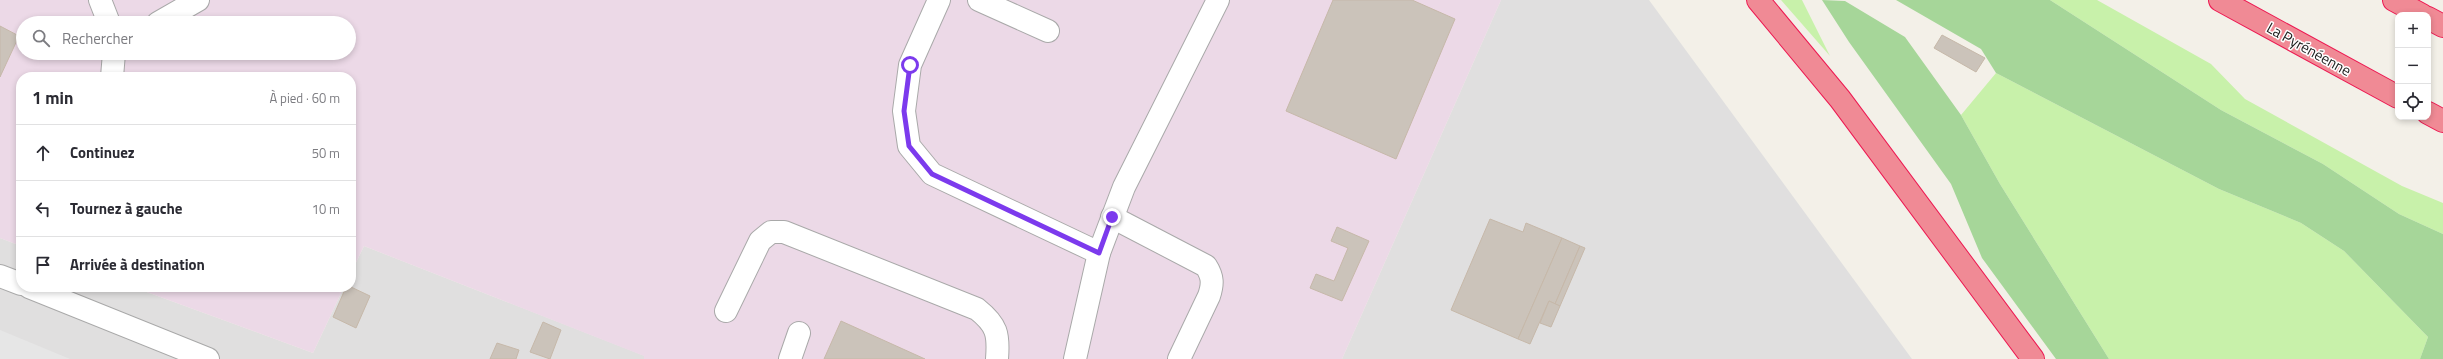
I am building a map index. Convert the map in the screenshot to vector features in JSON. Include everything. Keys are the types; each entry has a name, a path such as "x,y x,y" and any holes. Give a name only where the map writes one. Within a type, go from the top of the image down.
{"highway":[{"path":"1758,0 1840,99 2033,359"},
{"name":"La Pyrénéenne","path":"2220,0 2395,95"},
{"path":"2394,0 2416,12"},
{"path":"2431,20 2443,26"},
{"path":"2431,115 2443,121"}],"street":[{"path":"100,0 106,16"},
{"path":"170,16 198,0"},
{"path":"939,0 910,65 904,111 909,146 932,174 1099,253"},
{"path":"979,0 1048,31"},
{"path":"1075,359 1099,253 1112,217 1124,187 1209,3"},
{"path":"112,72 113,60"},
{"path":"1112,217 1206,266 1212,274 1213,285 1209,296 1179,359"},
{"path":"726,311 760,241 771,232 784,232 977,309 992,320 998,338 997,359"},
{"path":"0,276 16,282"},
{"path":"44,292 208,359"},
{"path":"790,359 798,333"}],"shaded area":[{"path":"0,0 1501,0 1342,359 644,359 644,356 364,246 356,263 356,72 16,72 16,244 0,238"},
{"path":"1501,0 1649,0 1912,359 1342,359"},
{"path":"0,238 16,244 16,292 147,292 313,353 342,292 356,292 356,263 364,246 645,356 644,359 0,359"},
{"path":"147,292 342,292 313,353"},
{"path":"0,330 70,359 0,359"}],"green space":[{"path":"1781,0 1802,0 1830,56"},
{"path":"1822,0 1845,1 1905,37 1961,115 2000,184 2109,359 2056,359 1982,258 1951,184 1849,42"},
{"path":"1896,0 2050,0 2221,110 2323,164 2399,214 2443,234 2443,359 2420,359 2428,337 2344,251 2301,223 2219,189 1996,73 1981,49"},
{"path":"2050,0 2097,0 2211,64 2245,99 2402,186 2443,203 2443,234 2399,214 2323,164 2221,110"},
{"path":"1996,73 2219,189 2301,223 2344,251 2428,337 2420,359 2109,359 2000,184 1961,115"}],"building":[{"path":"1333,0 1412,0 1455,19 1396,159 1286,111"},
{"path":"0,26 16,34 16,42 0,77"},
{"path":"1942,35 1985,58 1976,72 1934,48"},
{"path":"1490,219 1523,232 1526,223 1562,238 1518,339 1451,310"},
{"path":"1337,227 1369,241 1342,301 1310,288 1316,274 1334,281 1348,248 1331,241"},
{"path":"1562,238 1580,246 1555,304 1549,301 1530,344 1518,339"},
{"path":"1580,246 1585,248 1560,306 1555,304"},
{"path":"356,289 370,296 356,328 333,317 344,292 356,292"},
{"path":"1549,301 1560,306 1551,327 1540,323"},
{"path":"841,321 925,359 824,359"},
{"path":"543,322 561,330 550,359 530,352"},
{"path":"497,343 519,350 516,359 490,359"}],"route":[{"path":"910,65 904,111 909,146 932,174 1099,253 1112,217"}]}
